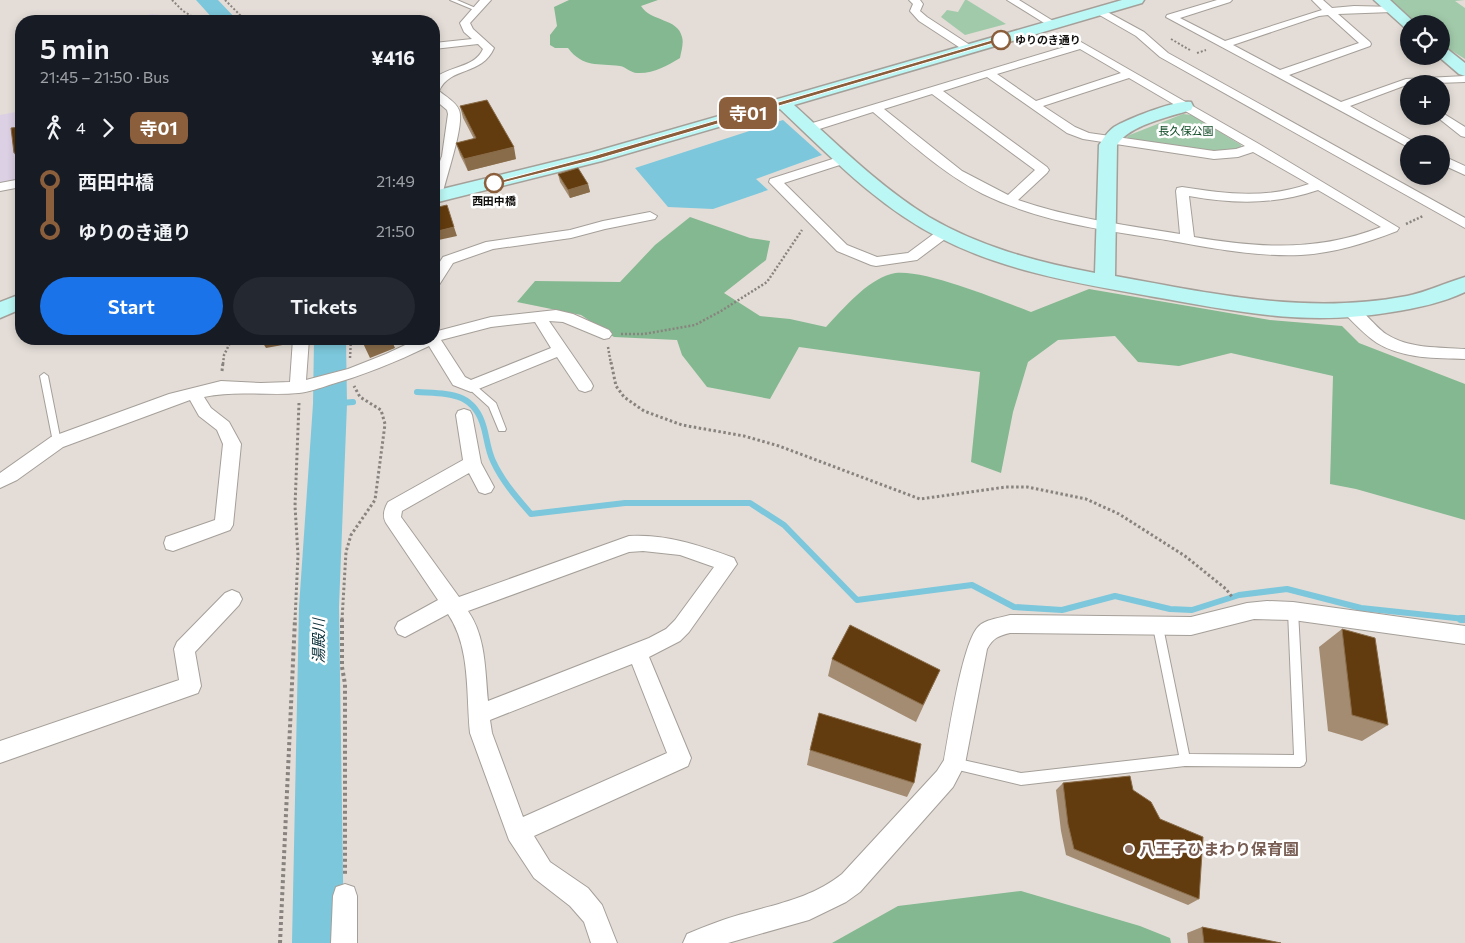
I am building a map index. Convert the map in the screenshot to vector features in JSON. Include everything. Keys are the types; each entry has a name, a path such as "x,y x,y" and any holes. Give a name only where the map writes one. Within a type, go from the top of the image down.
{"street":[{"path":"440,78 484,59 489,48 468,30 465,23 486,0"},
{"path":"914,0 918,4 916,11 923,19 969,49"},
{"path":"1015,0 1053,24"},
{"path":"440,196 596,157 1137,0"},
{"path":"1227,0 1171,17 1400,138"},
{"path":"1280,74 1366,44 1317,0"},
{"path":"1223,44 1329,12 1386,4 1400,16"},
{"path":"1100,11 1140,34 1164,55 1465,224"},
{"path":"440,45 481,41"},
{"path":"810,128 988,73 1081,45 1392,228 1347,244 1289,251 1239,248 1187,240 1041,212 985,190 949,167 875,108"},
{"path":"1450,58 1465,71"},
{"path":"988,73 1071,130 1087,136 1221,155 1238,154 1255,147"},
{"path":"1034,105 1130,74"},
{"path":"1450,80 1465,79"},
{"path":"1340,106 1400,85"},
{"path":"934,90 1043,170 1009,201"},
{"path":"440,97 453,109 454,114 448,156 440,177"},
{"path":"783,103 893,200 944,233 1020,263 1105,281 1248,306 1306,312 1350,310 1410,303 1436,296 1465,284"},
{"path":"1105,281 1108,145 1110,139 1128,126 1185,106"},
{"path":"1450,122 1465,133"},
{"path":"845,158 775,182 842,248 876,262 912,257 944,233"},
{"path":"1450,164 1465,172"},
{"path":"0,187 15,184"},
{"path":"1187,240 1182,191 1228,198 1267,200 1297,194 1319,186"},
{"path":"440,273 448,260 491,245 571,234 603,225 650,216"},
{"path":"0,311 15,305"},
{"path":"1350,310 1372,332 1394,345 1420,351 1465,354"},
{"path":"440,335 491,322 556,315 568,318 604,334"},
{"path":"538,316 585,386"},
{"path":"300,387 301,345"},
{"path":"0,481 57,442 175,398 221,387 261,389 300,387 350,374 418,345"},
{"path":"438,345 459,381 471,386 560,350"},
{"path":"173,542 224,525 232,444 223,426 205,412 194,394"},
{"path":"464,415 472,463 485,487"},
{"path":"472,463 394,507 392,518 463,620 471,642 476,671 481,733 517,832 542,870 579,897 593,914 604,943"},
{"path":"405,628 454,605 629,544 660,543 676,545 689,548 726,564 690,616 673,635 637,652 478,714"},
{"path":"0,752 191,686 184,649 232,599"},
{"path":"696,943 728,930 810,907 838,894 934,792 954,764 974,657 985,632 991,629 1010,624 1158,627 1203,625 1242,612 1266,610 1293,611 1465,634"},
{"path":"517,832 680,758 637,652"},
{"path":"344,943 345,896"}],"lane":[{"path":"432,0 437,0"},
{"path":"452,0 476,9"},
{"path":"44,376 57,442"},
{"path":"471,386 493,405 502,429"},
{"path":"954,764 1021,779 1185,760 1300,761 1293,611"},
{"path":"1158,627 1185,760"}],"path":[{"path":"172,0 190,15"},
{"path":"225,0 240,15"},
{"path":"1171,39 1190,50"},
{"path":"1416,220 1425,216"},
{"path":"812,218 800,231 767,282 695,326 644,334 604,334 611,355 616,386 624,397 644,412 682,425 744,436 779,446 920,498 1006,487 1027,487 1086,499 1120,514 1185,556 1226,589"},
{"path":"221,387 222,362 229,345"},
{"path":"345,896 345,684 342,667 344,572 348,542 373,506 378,493 385,424 384,414 380,409 355,392 350,374"},
{"path":"280,943 298,555 295,506 300,387"}],"shaded area":[{"path":"15,112 15,182 0,186 0,115"}],"green space":[{"path":"569,0 658,0 641,6 651,15 670,23 680,31 683,42 680,58 654,71 637,73 620,66 585,62 568,48 555,48 550,45 550,35 557,26 554,7"},
{"path":"965,0 1006,24 965,35 941,17 947,10 958,12"},
{"path":"1388,0 1465,0 1455,1 1465,8 1465,59 1450,50 1450,15 1406,15"},
{"name":"長久保公園","path":"1183,114 1192,115 1241,145 1241,148 1230,151 1202,151 1128,139 1127,136"},
{"path":"690,217 750,238 770,241 766,260 724,293 760,316 790,319 826,327 864,289 891,274 904,273 920,275 960,286 1031,312 1089,289 1270,320 1342,326 1359,343 1465,384 1465,520 1356,489 1330,484 1333,376 1231,353 1179,366 1138,362 1115,336 1058,340 1028,362 1013,412 1001,473 971,462 980,372 799,347 770,399 707,387 682,355 677,340 614,337 581,315 517,302 535,281 620,282 655,245"},
{"path":"1021,891 1140,926 1170,938 1171,943 832,943 898,906"}],"water":[{"path":"783,120 822,155 756,179 768,190 713,209 668,207 635,168"}],"building":[{"path":"487,100 514,147 464,159 456,143 476,138 460,106"},
{"path":"11,128 15,128 14,153"},
{"path":"578,168 588,184 568,190 558,174"},
{"path":"447,205 454,227 440,230 440,207"},
{"path":"850,625 940,670 923,705 832,659"},
{"path":"1342,629 1375,638 1388,725 1352,715"},
{"path":"819,713 921,744 914,783 810,750"},
{"name":"八王子ひまわり保育園","path":"1130,776 1133,790 1151,802 1160,819 1203,837 1199,899 1074,849 1068,824 1063,783"},
{"path":"1202,927 1281,943 1204,943"}],"waterway":[{"name":"湯殿川","path":"206,0 221,15"},
{"name":"湯殿川","path":"318,943 319,607 330,404 330,345"},
{"path":"417,392 439,393 458,397 474,407 480,416 490,453 497,468 510,489 531,514 625,503 750,503 784,525 857,600 972,585 1014,607 1062,610 1115,596 1170,609 1192,610 1239,595 1287,589 1361,608 1465,619 1461,619"},
{"path":"330,404 353,402"}],"bus line":[{"name":"寺01","path":"494,183 596,157 1001,40"}],"place":[{"name":"ゆりのき通り","path":"1001,40"},
{"name":"西田中橋","path":"494,183"},
{"name":"八王子ひまわり保育園","path":"1129,849"}]}
